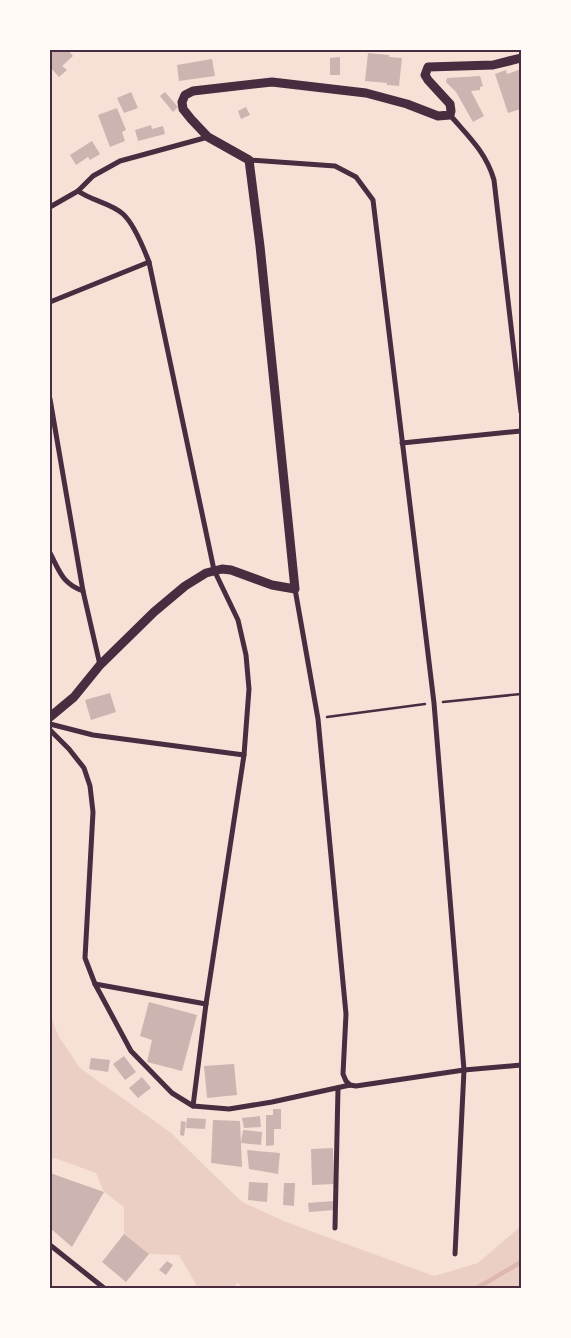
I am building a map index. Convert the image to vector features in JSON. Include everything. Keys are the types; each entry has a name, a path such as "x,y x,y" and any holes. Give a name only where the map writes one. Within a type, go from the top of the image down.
{"street":[{"path":"521,58 493,65 428,67 425,75 450,104 450,114 483,154 490,166 494,180 521,412"},
{"path":"450,114 438,116 407,104 366,92 272,82 193,91 185,95 182,102 183,109 208,137 249,160 335,166 356,177 373,200 434,703 464,1070 455,1254"},
{"path":"50,207 78,191 93,176 120,161 208,137"},
{"path":"249,160 260,246 295,589 318,719 346,1014 343,1074 350,1085"},
{"path":"78,191 124,215 140,239 149,262 214,570 238,620 246,655 249,689 244,755 206,1004 193,1106"},
{"path":"50,302 149,262"},
{"path":"50,399 83,591 100,665"},
{"path":"402,443 521,431"},
{"path":"50,553 70,586 83,591"},
{"path":"50,717 74,697 100,665 154,612 186,586 206,573 214,570 231,570 272,585 295,589"},
{"path":"50,724 93,735 244,755"},
{"path":"50,730 84,768 90,786 93,812 85,958 95,984 131,1050 172,1093 193,1106 229,1109 350,1085 356,1086 464,1070 521,1065"},
{"path":"95,984 206,1004"},
{"path":"335,1228 338,1088"},
{"path":"50,1245 104,1288"}],"path":[{"path":"318,719 434,703 521,694"}],"shaded area":[{"path":"50,1019 59,1037 80,1068 170,1132 242,1202 286,1222 434,1276 478,1263 521,1226 521,1288 245,1288 237,1283 234,1288 198,1288 179,1255 149,1254 124,1234 124,1207 104,1192 96,1173 55,1158 50,1160"}],"building":[{"path":"50,50 68,50 73,56 62,66 67,70 59,77 50,67"},
{"path":"368,53 402,58 399,86 365,81"},
{"path":"340,57 340,75 330,75 330,58"},
{"path":"212,59 215,76 179,81 177,65"},
{"path":"521,69 521,109 508,113 495,74 506,70 507,74"},
{"path":"480,76 483,86 480,87 480,90 471,91 484,116 473,122 456,92 446,82 447,78"},
{"path":"131,92 138,108 124,113 117,98"},
{"path":"165,92 178,107 173,112 160,96"},
{"path":"246,107 250,115 241,119 238,111"},
{"path":"117,108 126,130 122,132 125,141 110,147 98,115"},
{"path":"151,125 152,129 163,126 165,134 138,141 135,130"},
{"path":"92,141 100,154 90,160 88,157 76,165 70,155"},
{"path":"110,693 116,712 91,720 85,700"},
{"path":"149,1002 197,1015 182,1071 147,1062 152,1040 140,1036"},
{"path":"124,1056 136,1072 125,1080 113,1064"},
{"path":"91,1058 110,1060 108,1072 89,1069"},
{"path":"234,1064 237,1095 207,1098 204,1066"},
{"path":"142,1077 151,1088 138,1098 129,1088"},
{"path":"273,1109 281,1109 281,1129 274,1129 274,1145 266,1146 266,1115 273,1115"},
{"path":"260,1116 261,1127 244,1128 242,1118"},
{"path":"187,1118 206,1119 205,1129 186,1128"},
{"path":"213,1120 240,1121 242,1167 211,1163"},
{"path":"181,1121 186,1122 184,1136 180,1135"},
{"path":"243,1130 262,1132 261,1145 241,1143"},
{"path":"333,1148 334,1184 312,1185 311,1149"},
{"path":"247,1150 280,1153 278,1174 249,1169"},
{"path":"50,1173 104,1192 72,1247 50,1228"},
{"path":"249,1182 268,1183 267,1202 248,1200"},
{"path":"284,1183 295,1183 294,1206 283,1205"},
{"path":"334,1201 335,1210 309,1212 308,1203"},
{"path":"124,1234 149,1254 126,1282 102,1262"},
{"path":"167,1261 173,1265 166,1275 159,1270"}],"waterway":[{"path":"477,1288 521,1262"}]}
